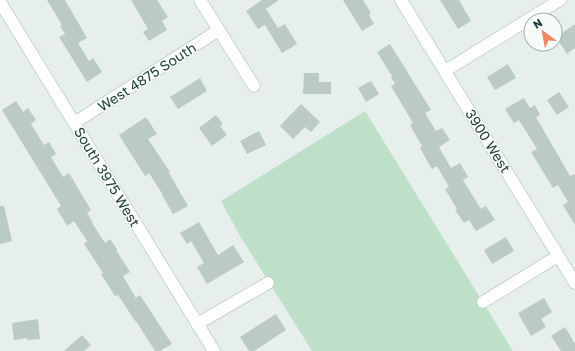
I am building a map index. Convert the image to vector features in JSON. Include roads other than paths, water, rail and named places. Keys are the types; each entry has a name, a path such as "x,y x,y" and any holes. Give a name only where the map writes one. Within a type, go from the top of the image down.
{"street":[{"path":"200,0 254,86"},
{"name":"3900 West","path":"401,0 575,283"},
{"path":"445,71 560,0"},
{"name":"South 3975 West","path":"0,2 214,351"},
{"name":"West 4875 South","path":"74,123 219,30"},
{"path":"483,302 558,256"},
{"path":"197,324 268,283"}]}
